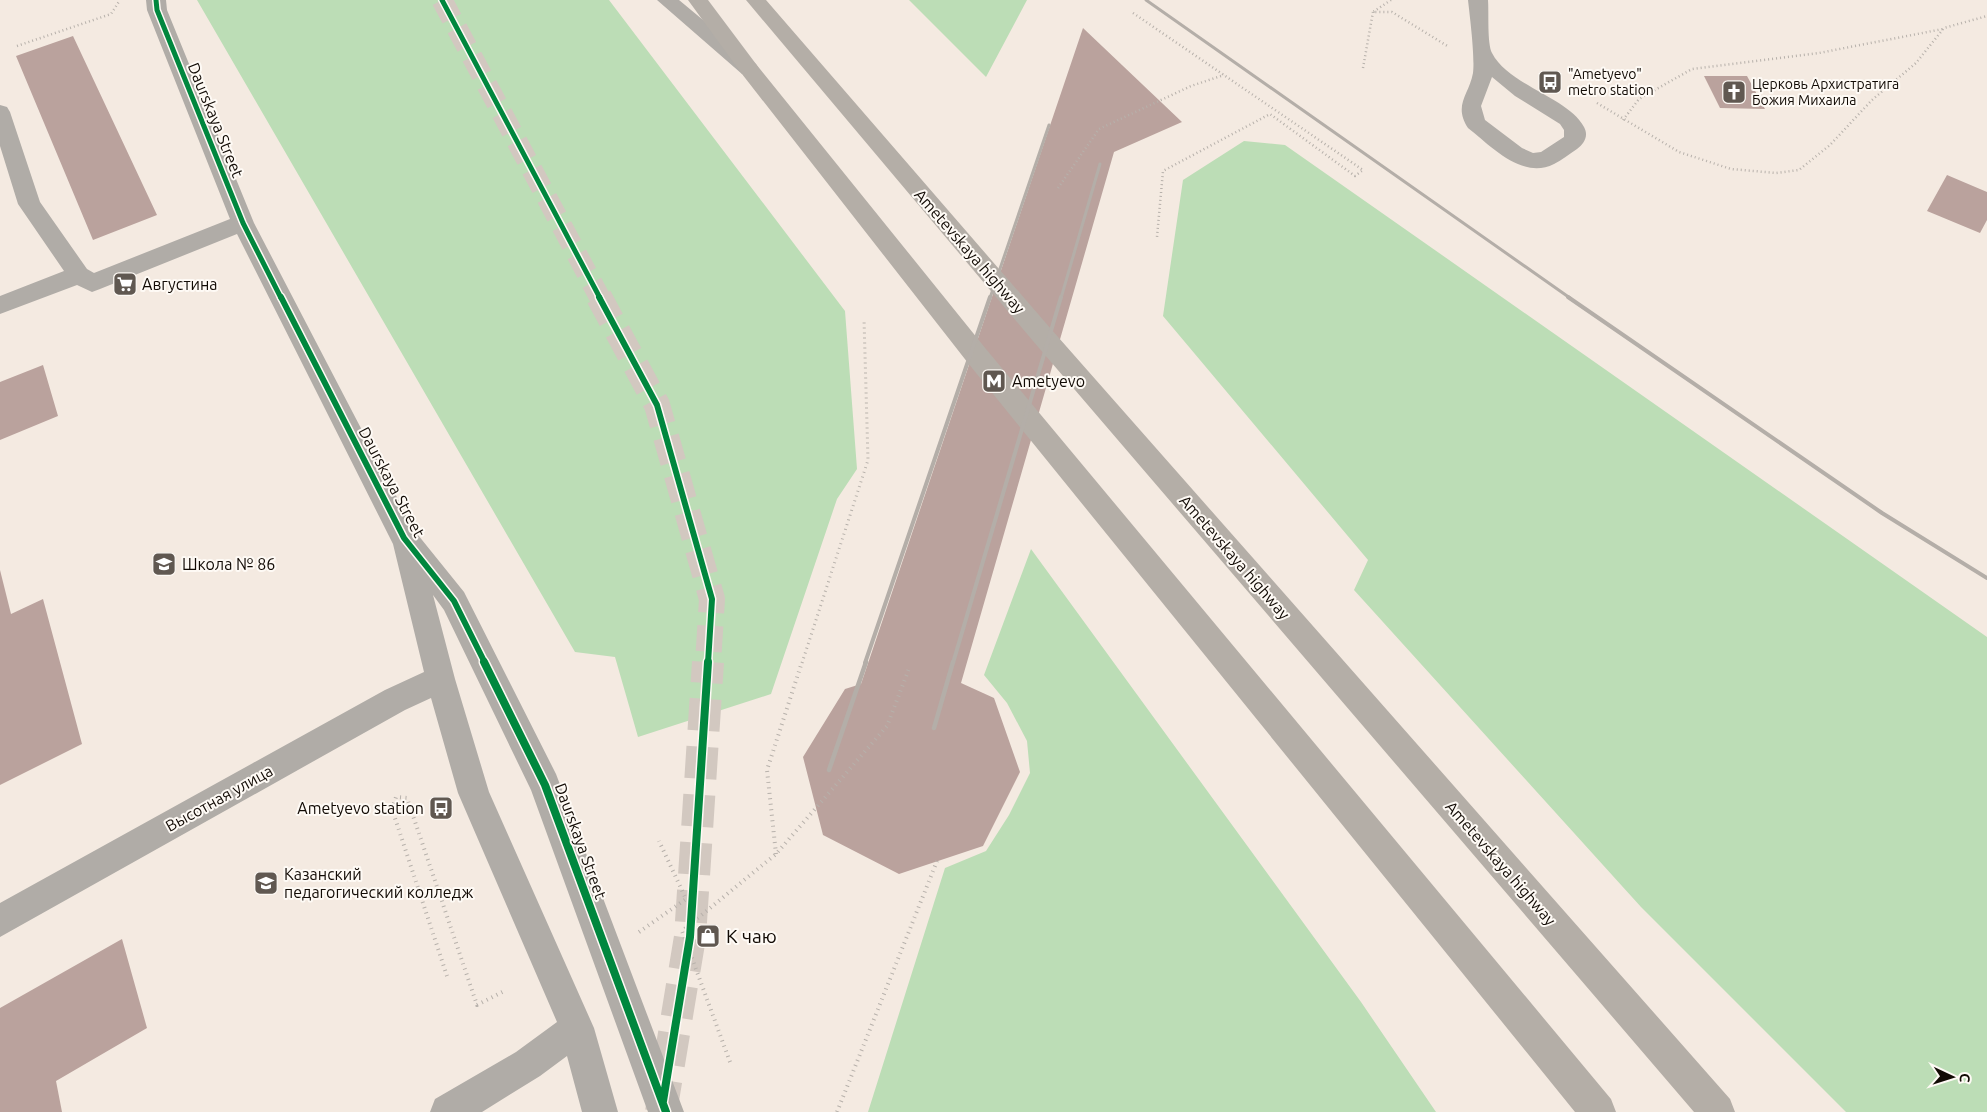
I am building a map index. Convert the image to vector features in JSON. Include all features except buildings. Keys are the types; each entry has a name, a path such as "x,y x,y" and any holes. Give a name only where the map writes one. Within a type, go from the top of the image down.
{"main road":[{"path":"698,0 749,69 977,356 1598,1112"},
{"name":"Ametevskaya highway","path":"756,0 1042,335 1718,1112"}],"street":[{"name":"Daurskaya Street","path":"156,0 157,10 243,223 404,538 454,601 545,785 666,1112"},
{"path":"667,0 749,69"},
{"path":"1478,0 1478,23 1483,55 1483,73 1471,106 1476,123 1514,152 1531,161 1546,159 1575,140 1575,129 1567,120 1522,91 1495,70 1483,55"},
{"path":"0,112 29,204 79,275 92,283 243,223"},
{"path":"0,305 79,275"},
{"name":"Daurskaya Street","path":"404,538 440,679 474,794 577,1028 600,1112"},
{"name":"Высотная улица","path":"0,921 395,700 440,679"},
{"path":"448,1112 528,1064 577,1028"}],"path":[{"path":"16,46 111,14 120,0"},
{"path":"1363,68 1372,12 1391,0"},
{"path":"1372,12 1392,12 1453,50 1483,55"},
{"path":"1133,13 1363,170 1355,176 1270,114 1163,171 1157,237"},
{"path":"1623,120 1639,99 1692,69 1819,53 1944,28 1987,16"},
{"path":"1592,100 1679,152 1731,169 1776,173 1799,170 1830,145 1872,100 1916,63 1944,28"},
{"path":"1058,188 1099,129 1191,86 1224,75"},
{"path":"776,854 767,770 868,460 864,319"},
{"path":"730,1062 682,931 776,854 887,726 910,666"},
{"path":"447,976 392,808 396,797 407,798 476,1005 506,990"},
{"path":"630,938 686,899 659,840"},
{"path":"836,1112 937,861"}],"green space":[{"path":"197,0 609,0 845,311 857,469 837,499 771,694 638,737 615,657 575,652"},
{"path":"909,0 1027,0 986,77"},
{"path":"1244,141 1285,145 1987,637 1987,1112 1846,1112 1641,907 1354,590 1368,560 1163,316 1183,180"},
{"path":"1031,549 1361,1002 1436,1112 868,1112 945,868 986,851 1009,815 1030,773 1027,741 1007,703 984,675"}],"tunnel":[{"path":"442,0 600,298"},
{"path":"599,297 657,405 712,599 708,663"},
{"path":"661,1112 690,937 708,662"}],"railway":[{"path":"1146,0 1570,298"},
{"path":"990,298 1049,125"},
{"path":"1061,298 1100,164"},
{"path":"865,663 990,297"},
{"path":"953,663 1061,297"},
{"path":"1568,297 1882,513 1987,578"},
{"path":"829,770 866,662"},
{"path":"934,728 953,662"}],"cycle path":[{"path":"156,0 157,10 243,223 404,538 454,601 545,785 666,1112"},
{"path":"442,0 657,405 712,599 690,937 663,1101"}],"place":[{"name":"\"Ametyevo\" metro station","path":"1550,82"},
{"name":"Церковь Архистратига Божия Михаила","path":"1734,92"},
{"name":"Августина","path":"125,284"},
{"name":"Ametyevo","path":"994,381"},
{"name":"Школа № 86","path":"164,564"},
{"name":"Ametyevo station","path":"441,808"},
{"name":"Казанский педагогический колледж","path":"266,883"},
{"name":"К чаю","path":"708,936"}]}
